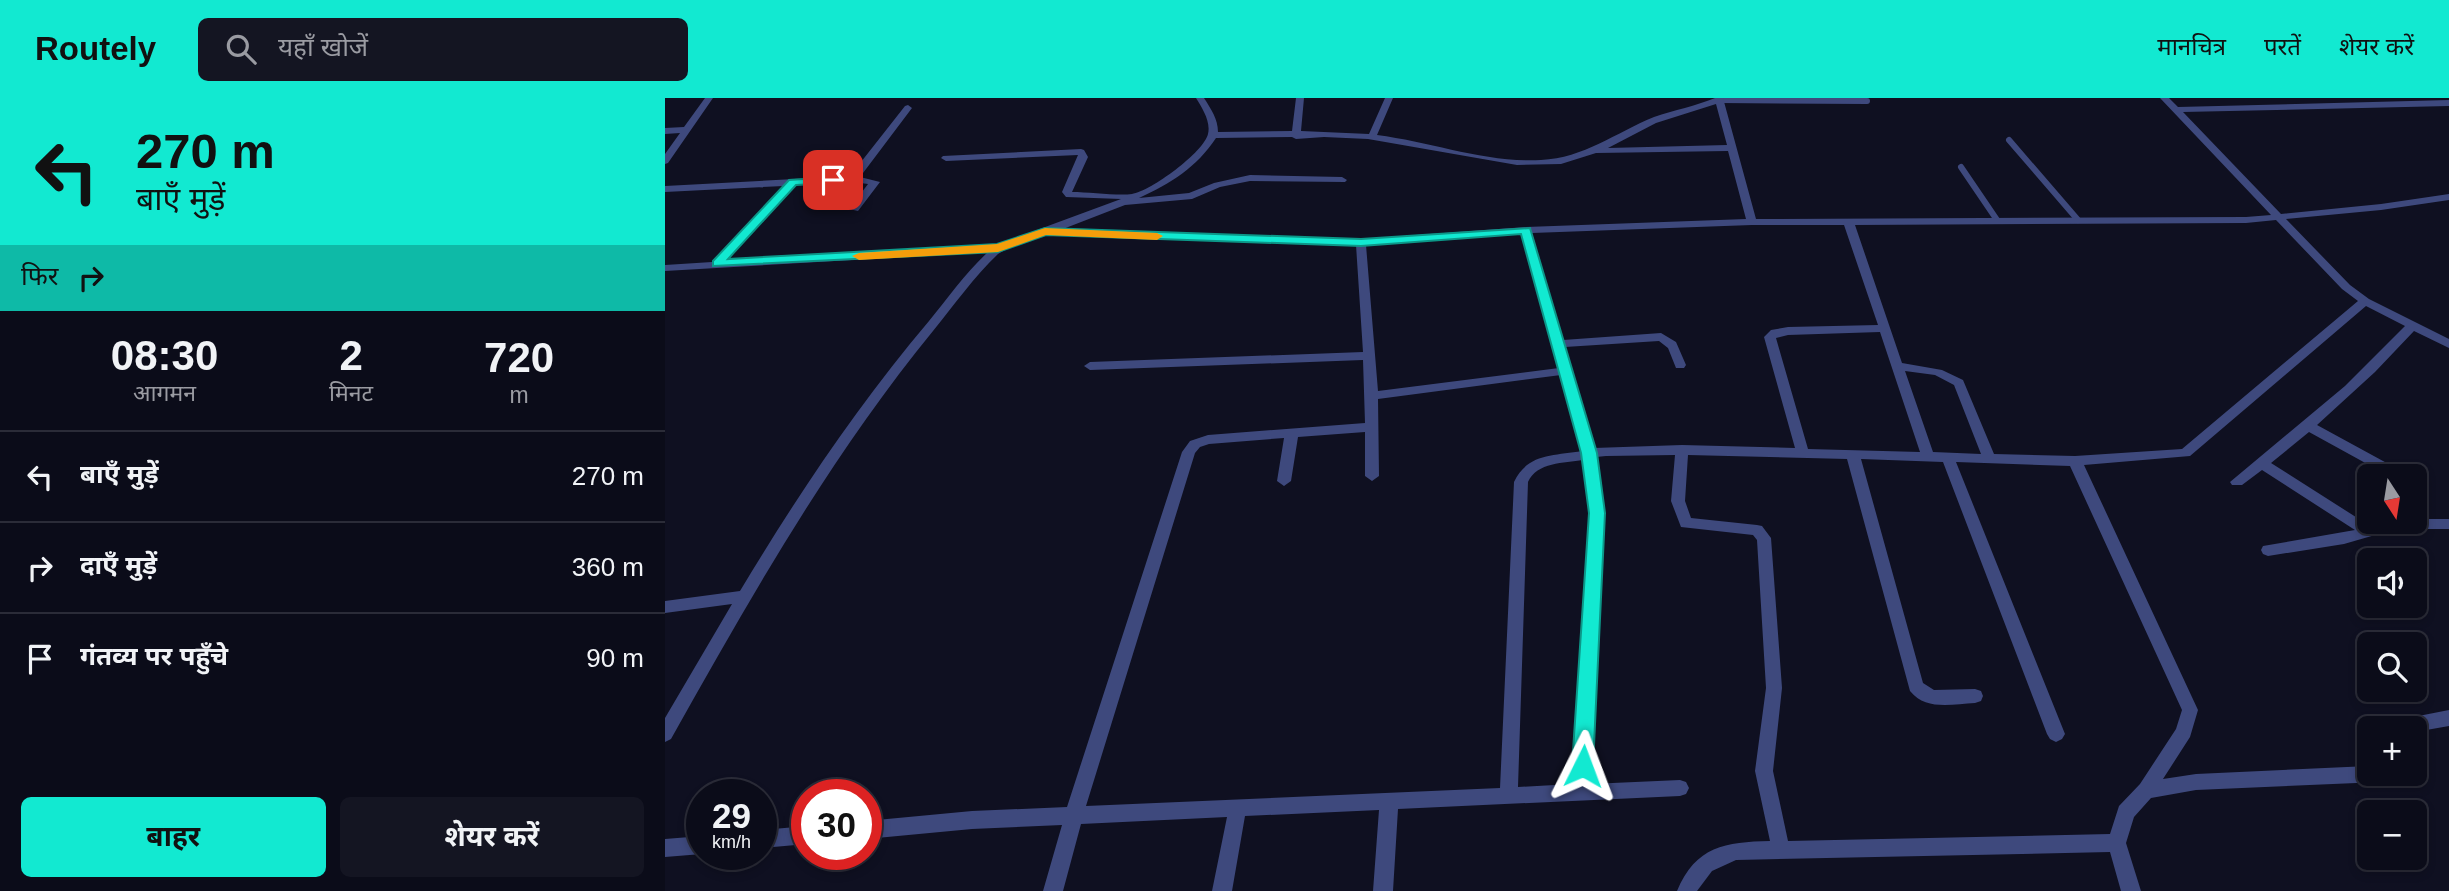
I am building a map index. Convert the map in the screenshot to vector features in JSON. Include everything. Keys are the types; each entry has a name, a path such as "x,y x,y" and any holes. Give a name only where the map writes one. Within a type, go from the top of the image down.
{"street":[{"path":"665,161 709,98"},
{"path":"665,268 998,248 1121,202 1183,169 1200,154 1213,135 1212,118 1200,98"},
{"path":"1296,136 1300,98"},
{"path":"1372,137 1389,98"},
{"path":"2164,98 2346,287 2365,301 2449,345"},
{"path":"1213,135 1372,137 1502,162 1563,161 1595,151 1655,120 1719,99 1752,222"},
{"path":"2176,110 2449,103"},
{"path":"853,179 908,108"},
{"path":"665,131 687,130"},
{"path":"1595,151 1733,148"},
{"path":"946,158 1080,152 1083,157 1067,192 1069,195 1135,196"},
{"path":"1121,202 1192,196 1217,185 1250,178 1342,180"},
{"path":"665,189 853,179 875,182 854,209"},
{"path":"717,263 793,182"},
{"path":"1045,232 1361,242 1526,230 1752,222 2246,220 2276,215 2381,207 2449,197"},
{"path":"1849,223 1928,456"},
{"path":"1526,230 1589,453 1597,513 1581,792"},
{"path":"1361,242 1373,396 1372,476"},
{"path":"665,734 744,596 836,448 920,338 998,248"},
{"path":"1509,794 1521,482 1526,471 1539,463 1589,453 1682,450 2075,461 2185,453 2365,301"},
{"path":"2237,482 2309,426 2376,367 2412,326"},
{"path":"1803,453 1770,337 1775,333 1788,331 1885,328"},
{"path":"1557,344 1661,337 1674,347 1680,365"},
{"path":"1090,366 1369,356"},
{"path":"1898,366 1951,376 1959,383 1989,457"},
{"path":"1373,396 1564,371"},
{"path":"2309,426 2378,464"},
{"path":"1053,891 1072,815 1158,559 1189,452 1195,444 1208,440 1372,427"},
{"path":"1284,481 1292,433"},
{"path":"1682,450 1678,501 1686,523 1757,530 1764,537 1774,688 1764,771 1781,850"},
{"path":"1853,455 1916,686 1923,695 1931,698 1975,696"},
{"path":"1947,456 2056,734"},
{"path":"2075,461 2190,710 2185,733 2146,790 2126,812 2117,843 2130,891"},
{"path":"2261,463 2357,525"},
{"path":"2427,524 2449,524"},
{"path":"2267,550 2361,534"},
{"path":"665,607 744,596"},
{"path":"2427,722 2449,718"},
{"path":"2146,790 2196,782 2357,775"},
{"path":"882,828 972,820 1680,788"},
{"path":"1383,891 1389,800"},
{"path":"1222,891 1238,807"},
{"path":"1687,891 1697,870 1715,857 1736,851 2117,843"},
{"path":"665,848 686,846"}],"lane":[{"path":"1719,99 1867,101"},
{"path":"2009,140 2078,220"},
{"path":"1961,167 1997,219"}],"slow traffic":[{"path":"859,256 998,248 1045,232 1157,236"}],"route":[{"path":"833,180 793,182 717,263 998,248 1045,232 1261,241 1361,242 1526,230 1589,453 1597,513 1583,766"}]}
